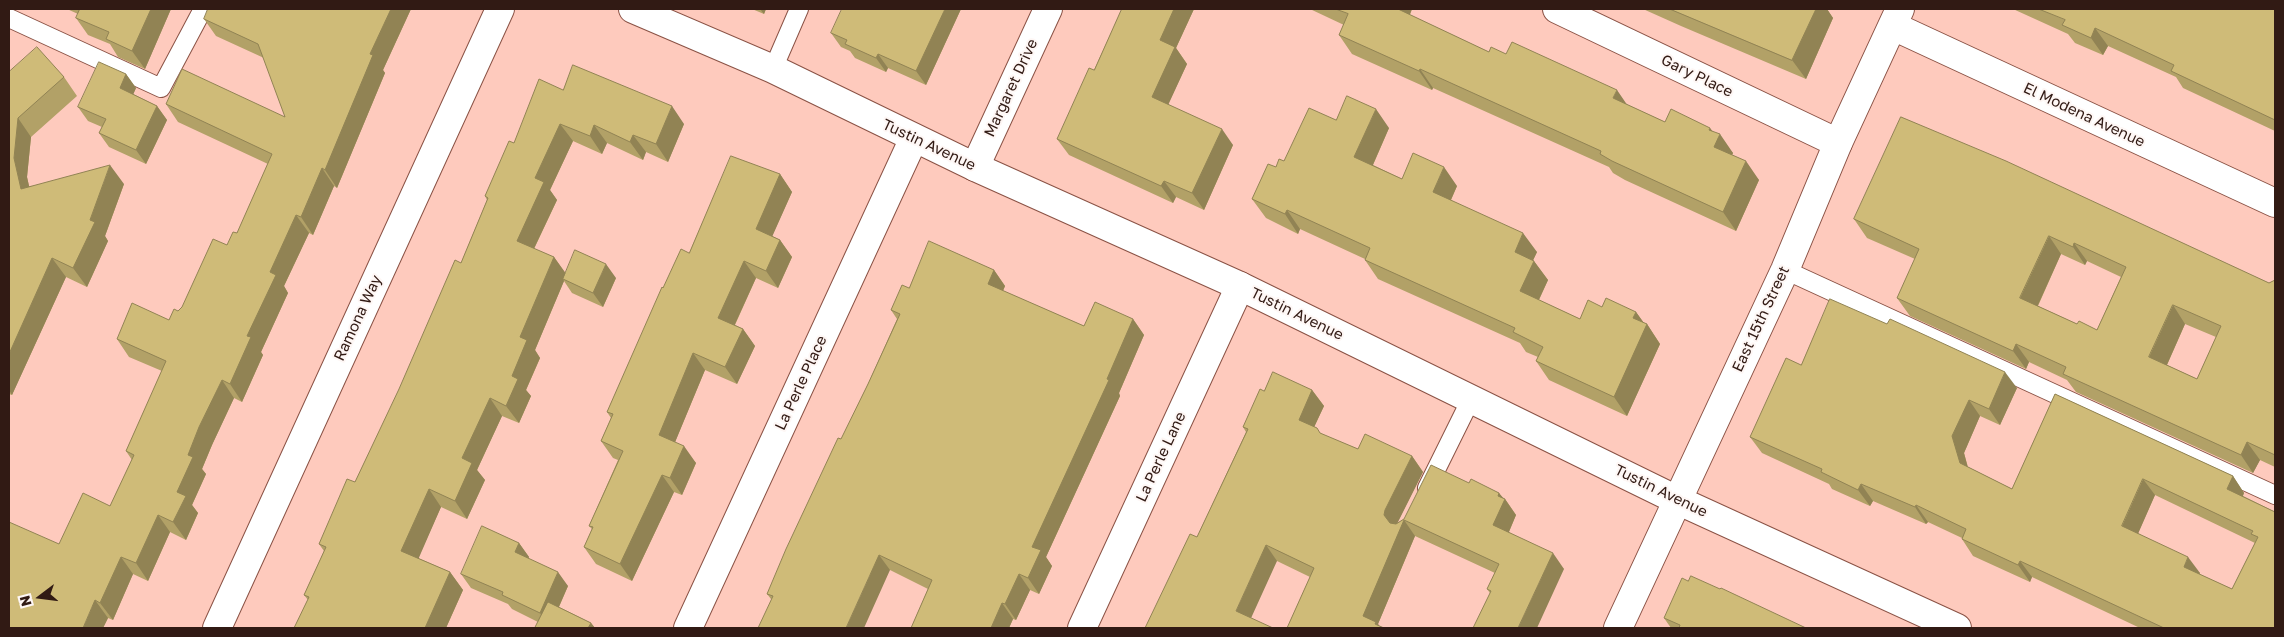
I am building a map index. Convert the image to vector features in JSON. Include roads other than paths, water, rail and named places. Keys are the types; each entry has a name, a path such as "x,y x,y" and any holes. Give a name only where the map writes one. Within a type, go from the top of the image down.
{"street":[{"name":"Ramona Way","path":"217,628 500,9"},
{"name":"Tustin Avenue","path":"633,9 773,69 975,167 1240,286 1677,500 1957,628"},
{"name":"Margaret Drive","path":"975,167 1048,9"},
{"name":"Gary Place","path":"1557,9 1838,143"},
{"name":"East 15th Street","path":"1618,628 1784,270 1838,143 1896,17"},
{"name":"El Modena Avenue","path":"1896,17 2275,203"},
{"name":"La Perle Place","path":"688,628 914,138"},
{"name":"La Perle Lane","path":"1082,628 1240,286"}],"lane":[{"path":"9,18 161,88 203,9"},
{"path":"773,69 799,9"},
{"path":"1784,270 2275,495"},
{"path":"1419,504 1471,399"}]}
